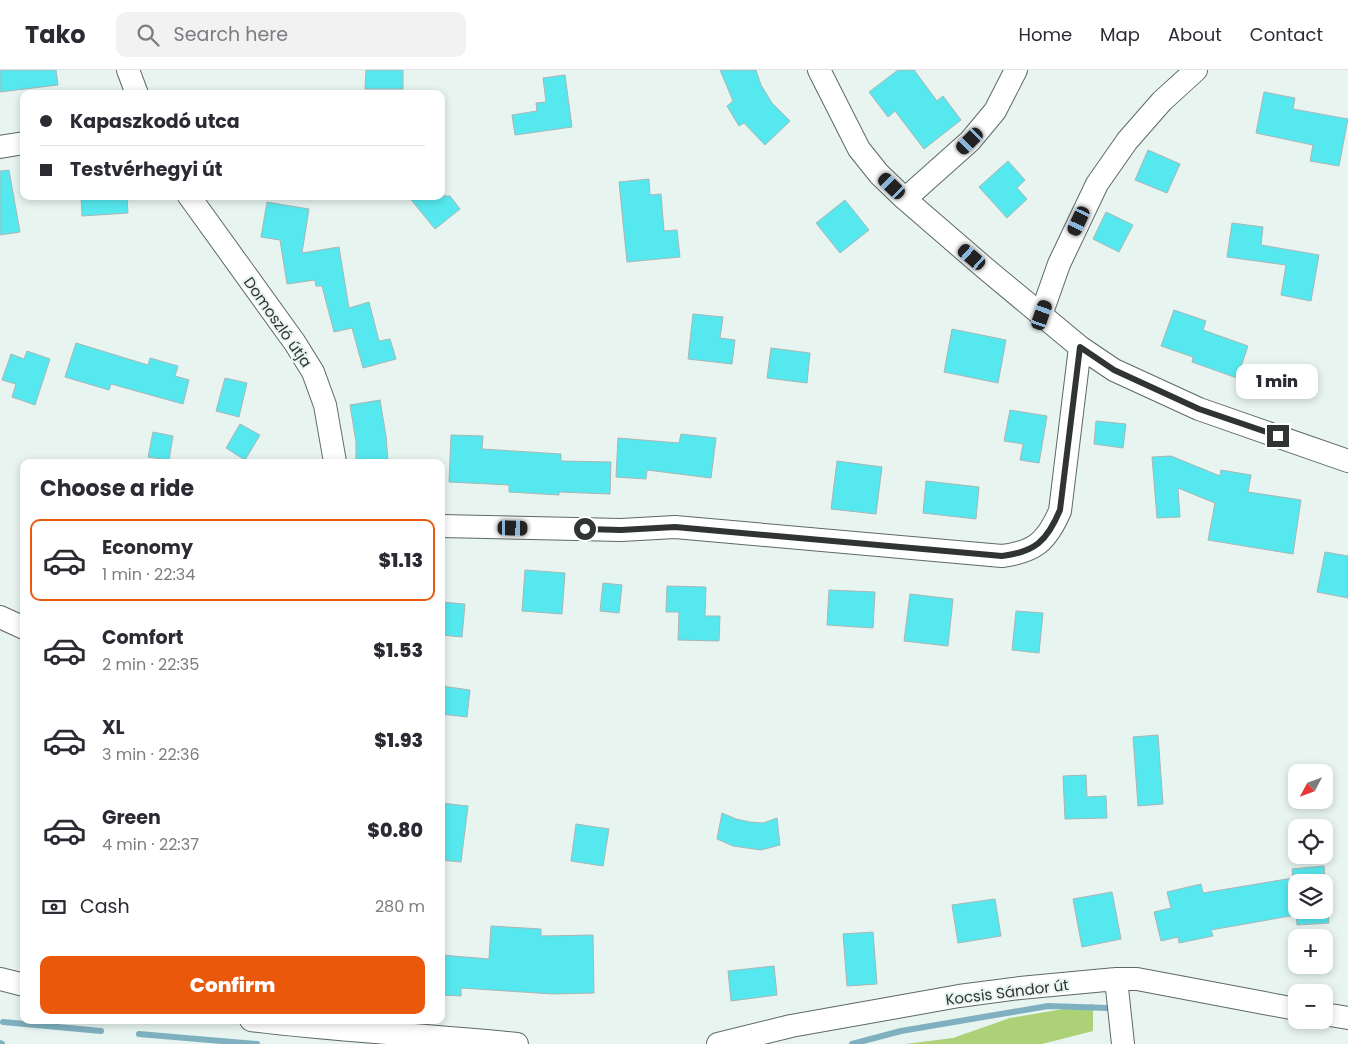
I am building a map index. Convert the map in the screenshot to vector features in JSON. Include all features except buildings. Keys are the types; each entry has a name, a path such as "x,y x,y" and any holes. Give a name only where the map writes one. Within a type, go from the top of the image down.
{"street":[{"path":"128,70 136,90"},
{"path":"819,70 859,149 879,174 905,199 1080,347 1114,370 1199,409 1348,461"},
{"path":"905,199 970,141 994,111 1016,70"},
{"path":"1042,315 1060,264 1097,184 1127,141 1162,101 1196,70"},
{"path":"0,147 20,144"},
{"name":"Domoszló útja","path":"192,200 295,343 313,372 325,405 334,459"},
{"path":"445,526 621,530 675,527 1002,556 1018,554 1037,546 1046,537 1054,525 1060,510 1080,347"},
{"path":"0,617 20,626"},
{"path":"0,979 20,984"},
{"path":"1116,979 1123,1044"},
{"name":"Kocsis Sándor út","path":"718,1044 792,1026 959,996 1116,979 1137,979 1288,1007"},
{"path":"1333,1016 1348,1018"},
{"path":"277,1024 322,1031 415,1034 516,1044"}],"green space":[{"path":"1093,1004 1093,1031 1042,1044 906,1044 953,1038 1010,1018"}],"waterway":[{"path":"852,1044 901,1031 1048,1006 1108,1008"},
{"path":"3,1022 20,1024"},
{"path":"25,1024 101,1031"},
{"path":"139,1034 257,1044"}],"route":[{"path":"585,529 621,530 675,527 1002,556 1018,554 1037,546 1046,537 1054,525 1060,510 1080,347 1114,370 1199,409 1278,436"}]}
